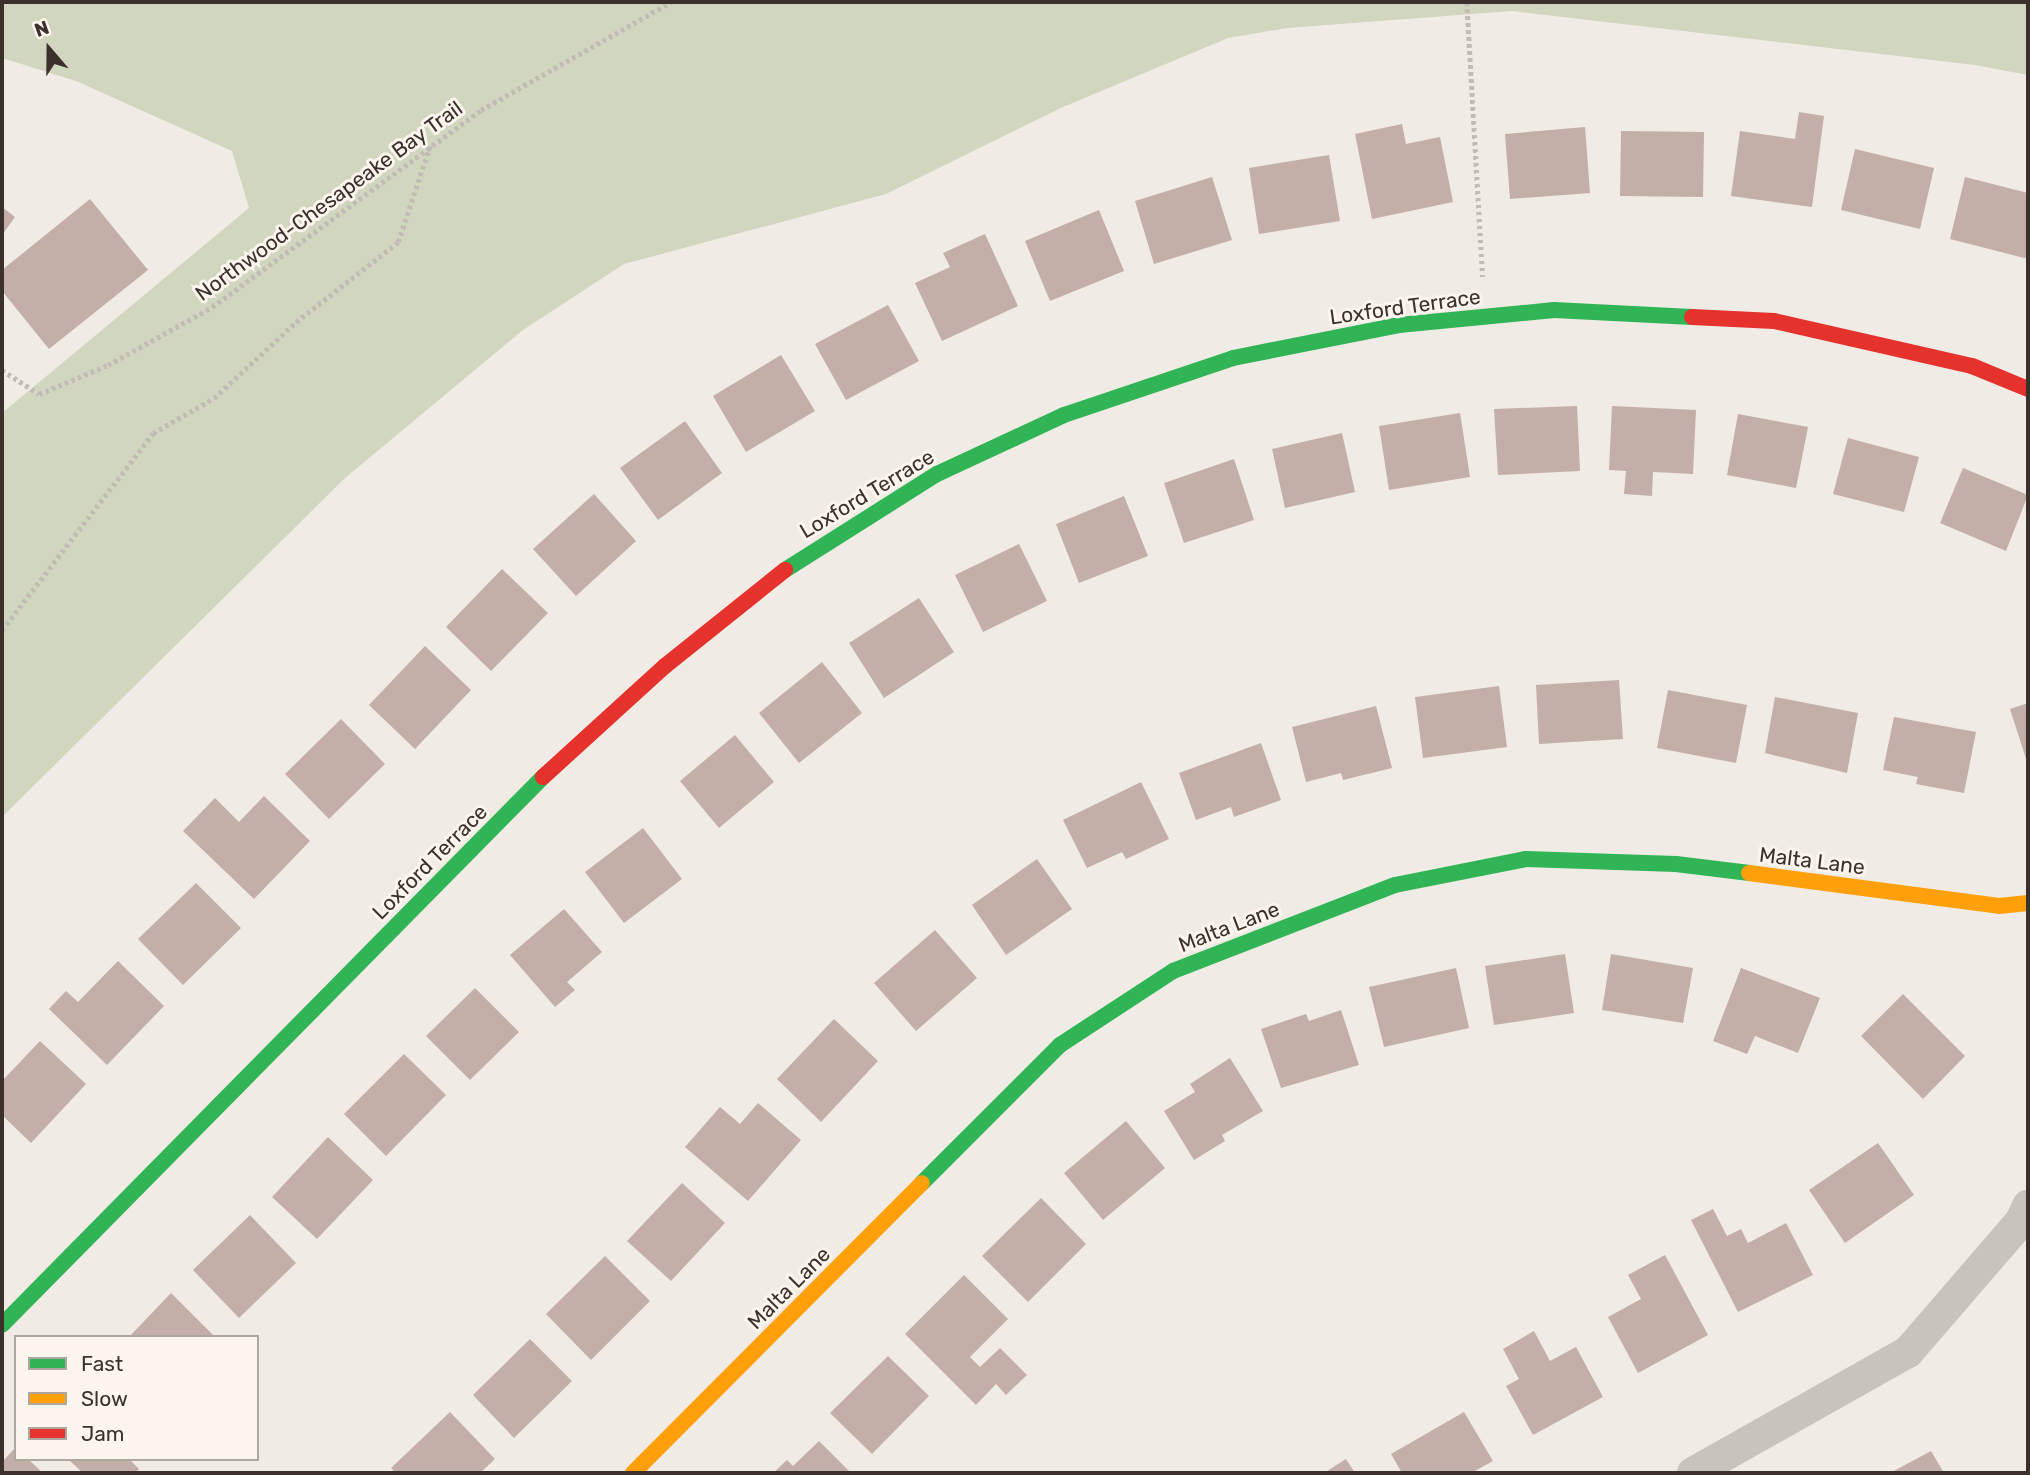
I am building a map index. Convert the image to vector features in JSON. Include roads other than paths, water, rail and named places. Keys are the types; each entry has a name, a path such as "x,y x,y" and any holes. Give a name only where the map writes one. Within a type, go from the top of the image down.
{"street":[{"name":"Loxford Terrace","path":"2,1325 547,773 665,666 799,559 937,474 1064,415 1233,358 1399,326 1554,310 1774,321 1972,366 2028,389"},
{"name":"Malta Lane","path":"633,1473 1060,1045 1173,971 1395,885 1526,859 1675,864 1999,906 2028,903"},
{"path":"1693,1473 1908,1352 2021,1221 2028,1206"}]}
